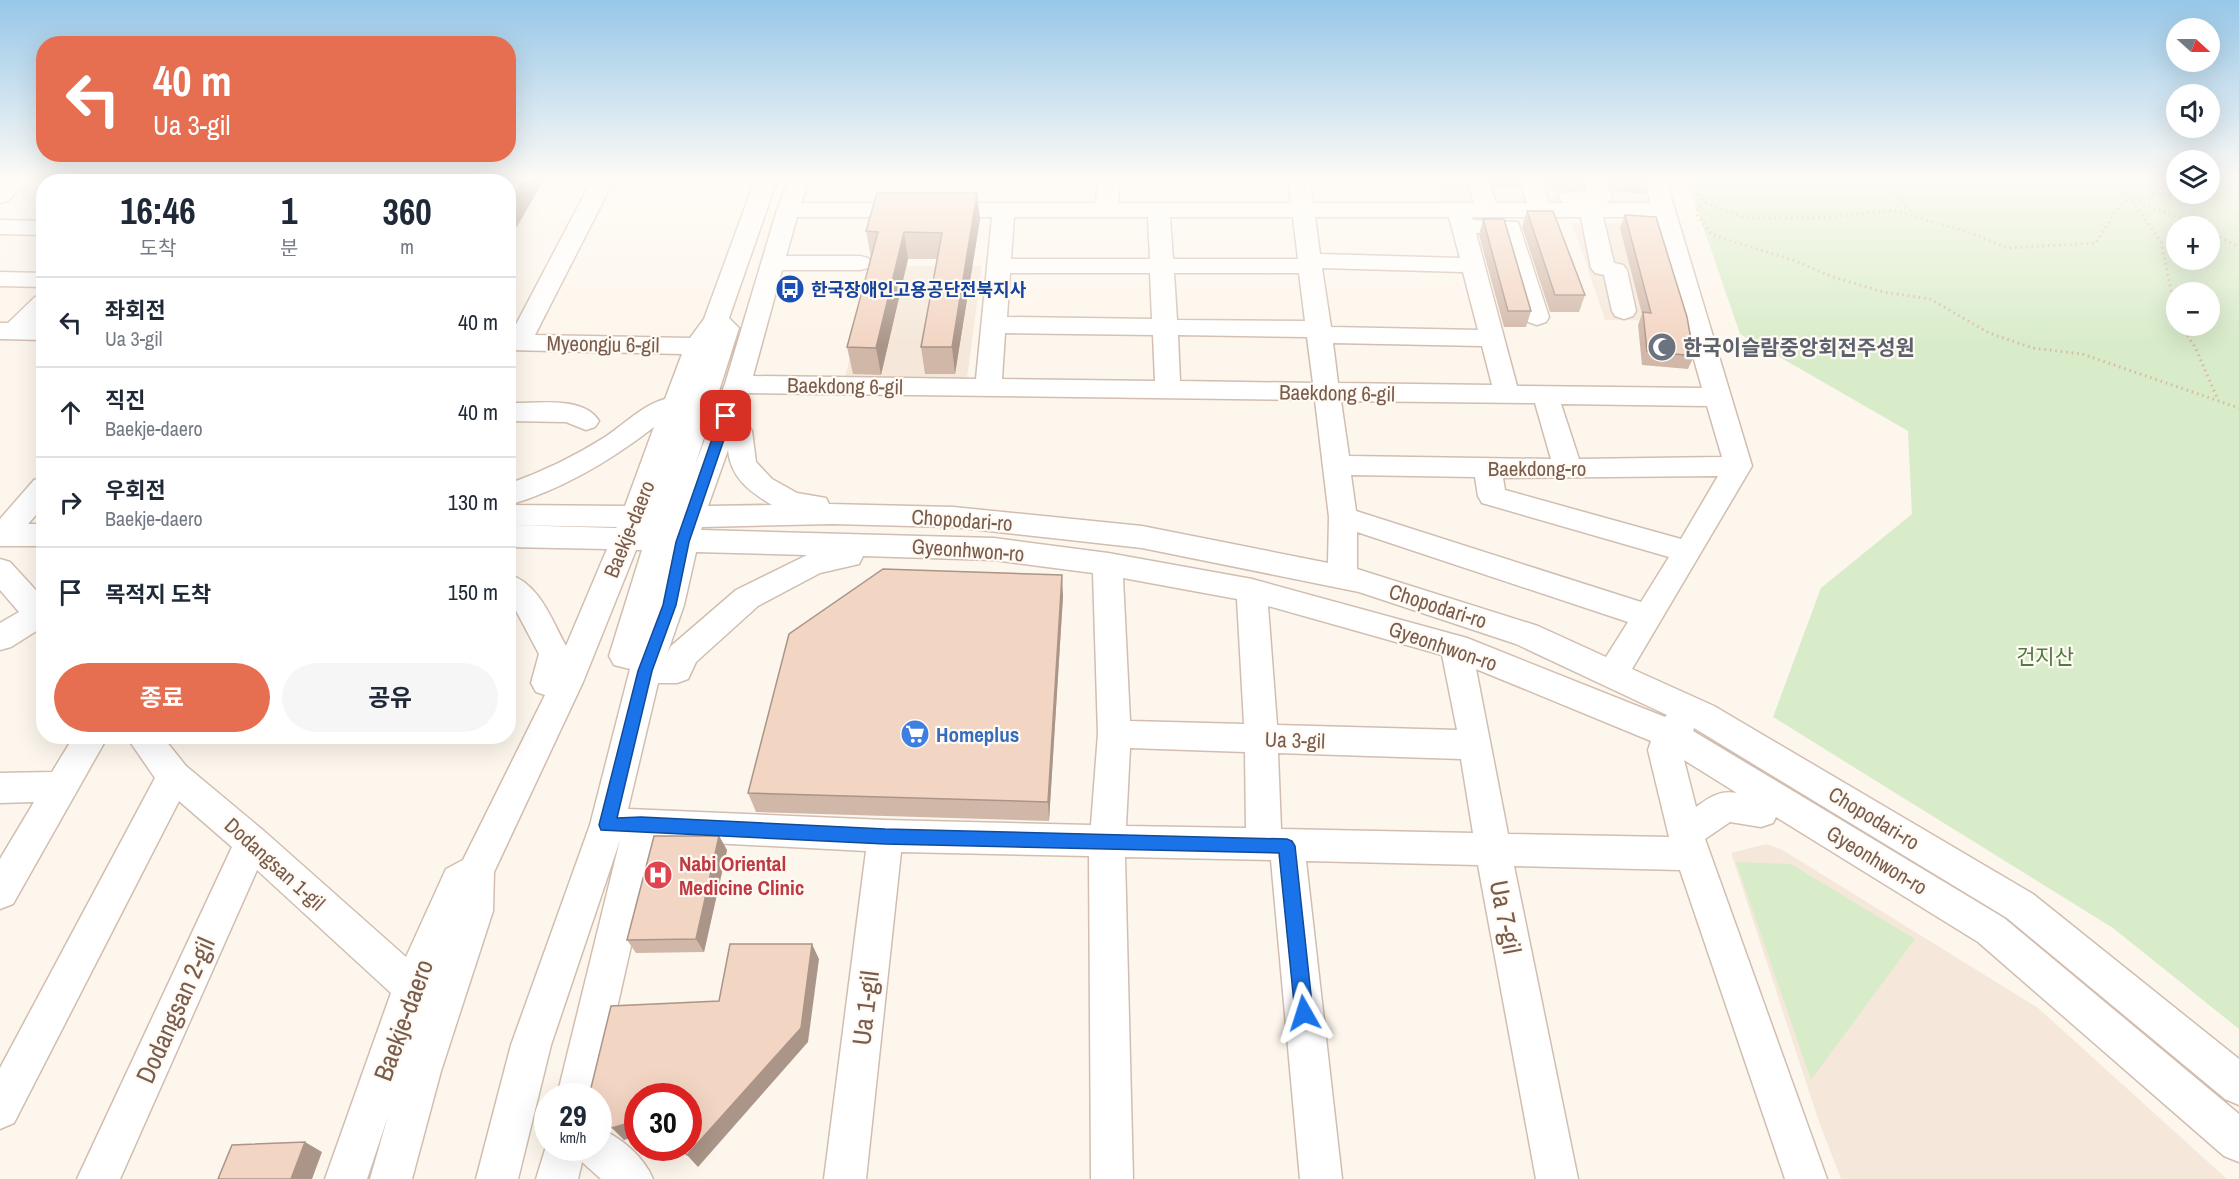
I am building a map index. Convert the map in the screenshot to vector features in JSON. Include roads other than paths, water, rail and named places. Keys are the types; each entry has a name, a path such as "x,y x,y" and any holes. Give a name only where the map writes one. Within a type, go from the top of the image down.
{"street":[{"path":"516,338 573,235"},
{"name":"Baekje-daero","path":"659,529 676,405 697,346 716,320 746,235"},
{"name":"Baekje-daero","path":"391,1179 421,1071 476,911 476,872 567,682 719,432 738,384 781,235"},
{"path":"988,388 1002,235"},
{"path":"1160,235 1168,390"},
{"path":"1306,235 1343,517 1342,578"},
{"path":"1465,235 1507,395"},
{"path":"1512,235 1537,318"},
{"path":"1596,235 1603,268 1615,270 1624,310"},
{"path":"1612,674 1738,466 1670,235"},
{"path":"773,263 860,264"},
{"path":"999,266 1310,263 1473,265"},
{"path":"0,279 36,280"},
{"path":"8,331 36,308"},
{"path":"716,320 727,328 659,529 625,656 677,670 682,655 747,598 813,564 849,558 851,544"},
{"path":"994,325 1164,327 1492,338"},
{"path":"8,331 36,332"},
{"name":"Myeongju 6-gil","path":"516,342 697,346"},
{"name":"Baekdong 6-gil","path":"738,384 1718,397"},
{"path":"1546,396 1568,470"},
{"path":"516,492 538,485 582,464 617,442 662,408 676,405"},
{"path":"516,412 571,413 586,422"},
{"path":"719,432 739,431 743,465 762,486 791,503 832,507 832,514"},
{"name":"Baekdong-ro","path":"1336,465 1568,470 1738,466"},
{"path":"1487,468 1491,496 1688,552"},
{"path":"36,496 14,520 36,531"},
{"name":"Chopodari-ro","path":"516,516 659,529 832,514 953,517 1142,537 1360,581 1527,635 1612,674 1681,722 2020,906 2239,1085"},
{"path":"1343,517 1648,616"},
{"name":"Gyeonhwon-ro","path":"516,536 659,529 851,544 994,549 1108,564 1252,590 1456,647 1681,722 1769,795 1991,930 2239,1142"},
{"path":"1108,564 1114,734 1107,843 1112,1179"},
{"path":"0,570 36,612"},
{"path":"1252,590 1261,739 1321,1179"},
{"path":"516,591 524,597 555,654 547,683 567,682"},
{"path":"0,638 36,620"},
{"path":"624,824 1107,843 1492,850 1476,745 1456,647"},
{"path":"579,1083 624,824 648,664"},
{"path":"1681,722 1665,750 1688,844 1806,1179"},
{"name":"Ua 3-gil","path":"1114,734 1476,745"},
{"path":"0,892 87,744"},
{"name":"Dodangsan 1-gil","path":"148,744 174,776 252,842 412,987"},
{"path":"0,1110 174,776"},
{"path":"0,788 62,788"},
{"path":"1688,844 1725,806 1761,812 1769,795"},
{"path":"497,1179 531,1045 624,824"},
{"name":"Ua 1-gil","path":"845,1179 885,836"},
{"name":"Dodangsan 2-gil","path":"98,1179 252,842"},
{"name":"Ua 7-gil","path":"1557,1179 1492,850 1688,844"},
{"name":"Baekje-daero","path":"346,1179 412,987 459,881 476,872"},
{"path":"557,1179 562,1161"},
{"path":"612,1161 632,1179"}],"place":[{"name":"한국장애인고용공단전북지사","path":"790,289"},
{"name":"한국이슬람중앙회전주성원","path":"1662,347"},
{"name":"Homeplus","path":"915,734"},
{"name":"Nabi Oriental Medicine Clinic","path":"658,875"}],"park label":[{"name":"건지산","path":"2045,656"}]}
